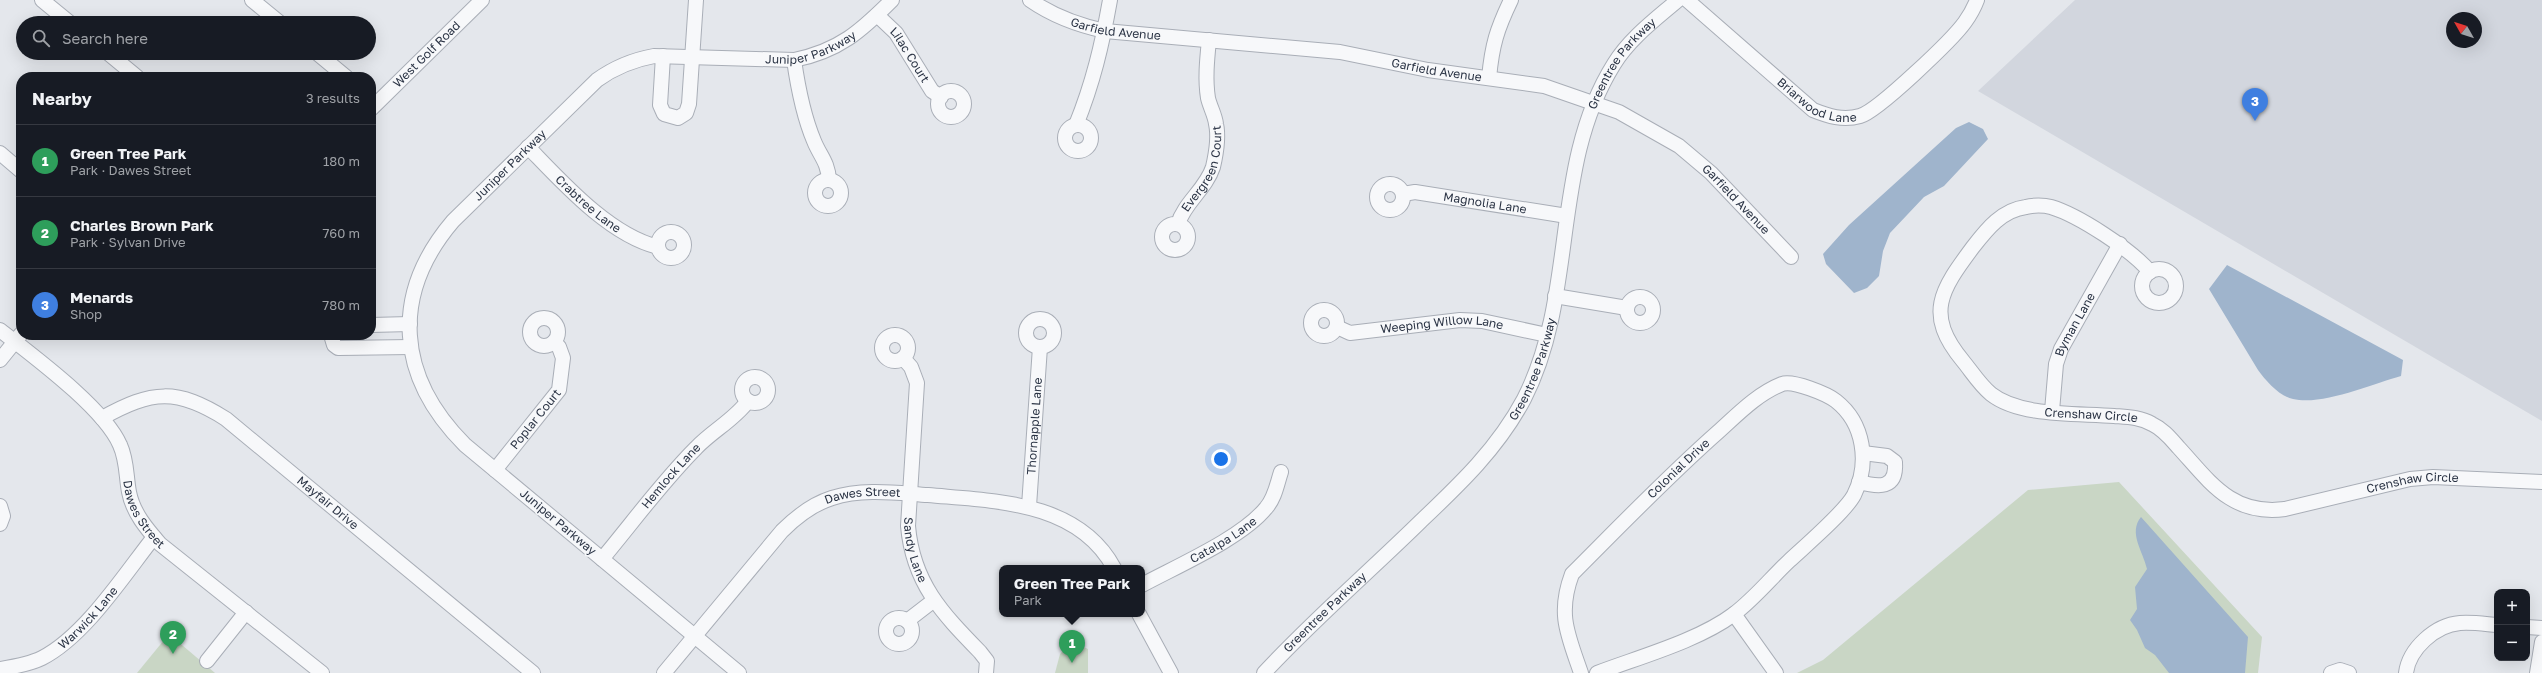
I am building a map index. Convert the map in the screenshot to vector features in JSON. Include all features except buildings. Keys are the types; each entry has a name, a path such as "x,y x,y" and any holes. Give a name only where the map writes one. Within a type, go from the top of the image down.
{"street":[{"path":"42,0 61,16"},
{"path":"252,0 271,16"},
{"name":"West Golf Road","path":"376,100 482,0"},
{"path":"663,56 660,105 664,114 673,118 682,116 688,108 696,0"},
{"name":"Juniper Parkway","path":"739,673 465,445 434,410 423,390 411,347 410,324 416,287 426,261 439,238 528,147 597,80 613,69 636,59 663,56 794,60 831,50 848,40 892,0"},
{"name":"Garfield Avenue","path":"1030,0 1045,10 1079,26 1105,31 1340,52 1428,70 1544,86 1593,103 1647,126 1679,146 1711,173 1791,258"},
{"path":"1076,125 1092,85 1105,31 1110,0"},
{"path":"1489,78 1491,55 1497,28 1511,0"},
{"name":"Greentree Parkway","path":"1264,673 1475,470 1491,451 1524,398 1539,364 1547,335 1555,296 1574,168 1585,122 1593,103 1615,62 1639,34 1678,0"},
{"name":"Briarwood Lane","path":"1687,0 1813,110 1830,117 1847,118 1872,111 1887,99 1965,23 1976,0"},
{"name":"Lilac Court","path":"877,15 896,32 932,91 941,96"},
{"name":"Evergreen Court","path":"1178,224 1180,217 1203,187 1213,167 1217,143 1216,124 1208,99 1206,77 1209,40"},
{"path":"117,60 132,72"},
{"path":"325,60 340,72"},
{"path":"794,60 804,112 814,142 828,168 829,180"},
{"name":"Crabtree Lane","path":"528,147 559,179 616,227 646,244 658,247"},
{"path":"0,153 16,167"},
{"name":"Magnolia Lane","path":"1403,194 1415,192 1567,216"},
{"name":"Crenshaw Circle","path":"2150,272 2132,252 2120,244 2050,207 2025,206 2010,211 1991,225 1950,278 1944,291 1940,313 1945,338 1991,394 2007,403 2027,409 2143,419 2164,432 2220,492 2243,506 2268,511 2410,479 2447,477 2542,482"},
{"name":"Byman Lane","path":"2052,411 2056,364 2061,349 2120,244"},
{"path":"1555,296 1627,308"},
{"name":"Weeping Willow Lane","path":"1337,327 1350,333 1460,320 1475,320 1547,335"},
{"path":"376,325 410,324"},
{"name":"Dawes Street","path":"0,330 16,337"},
{"path":"0,360 16,340"},
{"name":"Dawes Street","path":"20,340 102,418 120,444 127,466 132,499 143,525 154,537 322,673"},
{"path":"332,340 334,345 338,348 411,347"},
{"name":"Poplar Court","path":"495,470 559,390 563,358 559,347 554,342"},
{"name":"Thornapple Lane","path":"1029,506 1040,347"},
{"name":"Sandy Lane","path":"903,358 911,367 917,383 908,526 910,549 922,582 933,601 987,661 986,673"},
{"name":"Colonial Drive","path":"1581,673 1565,626 1564,594 1572,574 1684,462 1757,398 1784,383 1802,386 1832,397 1846,408 1856,424 1862,440 1863,453 1859,482 1853,496 1830,521 1734,614 1691,637 1596,673"},
{"name":"Mayfair Drive","path":"102,418 126,404 157,396 176,397 209,408 232,424 533,673"},
{"name":"Hemlock Lane","path":"602,559 695,449 716,429 739,413 748,401"},
{"path":"1859,482 1880,486 1889,483 1896,472 1895,462 1887,456 1863,453"},
{"name":"Catalpa Lane","path":"1145,583 1249,525 1267,508 1274,496 1281,472"},
{"name":"Dawes Street","path":"664,673 782,531 797,517 832,498 855,493 910,494 1029,506 1056,516 1081,532 1099,548 1112,565"},
{"path":"0,506 3,516 0,524"},
{"name":"Warwick Lane","path":"7,670 41,659 74,635 154,537"},
{"path":"907,621 933,601"},
{"path":"206,661 246,612"},
{"path":"1734,614 1776,673"},
{"path":"1141,617 1171,673"},
{"path":"2406,673 2412,655 2419,645 2434,633 2458,623 2494,625"},
{"path":"2530,627 2542,628"},
{"path":"2537,673 2542,642"},
{"path":"2331,673 2340,670 2349,673"}],"shaded area":[{"path":"2075,0 2542,0 2542,421 1978,91"}],"green space":[{"path":"2119,482 2262,637 2258,673 1797,673 1823,660 2028,490"},
{"path":"169,634 215,673 137,673"},
{"path":"1072,642 1088,649 1088,673 1055,673 1060,654"}],"water":[{"path":"1969,122 1983,129 1988,139 1944,186 1924,197 1890,233 1883,251 1879,276 1867,288 1854,293 1826,264 1823,254 1849,225 1956,128"},
{"path":"2227,265 2403,360 2401,376 2332,397 2305,400 2293,399 2283,395 2269,383 2258,370 2209,289"},
{"path":"2141,517 2248,637 2245,673 2169,673 2155,655 2145,648 2137,630 2130,620 2137,609 2135,587 2147,569 2136,536 2137,523"}],"place":[{"name":"Menards","path":"2255,121"},
{"name":"Charles Brown Park","path":"173,654"},
{"name":"Green Tree Park","path":"1072,663"}]}
